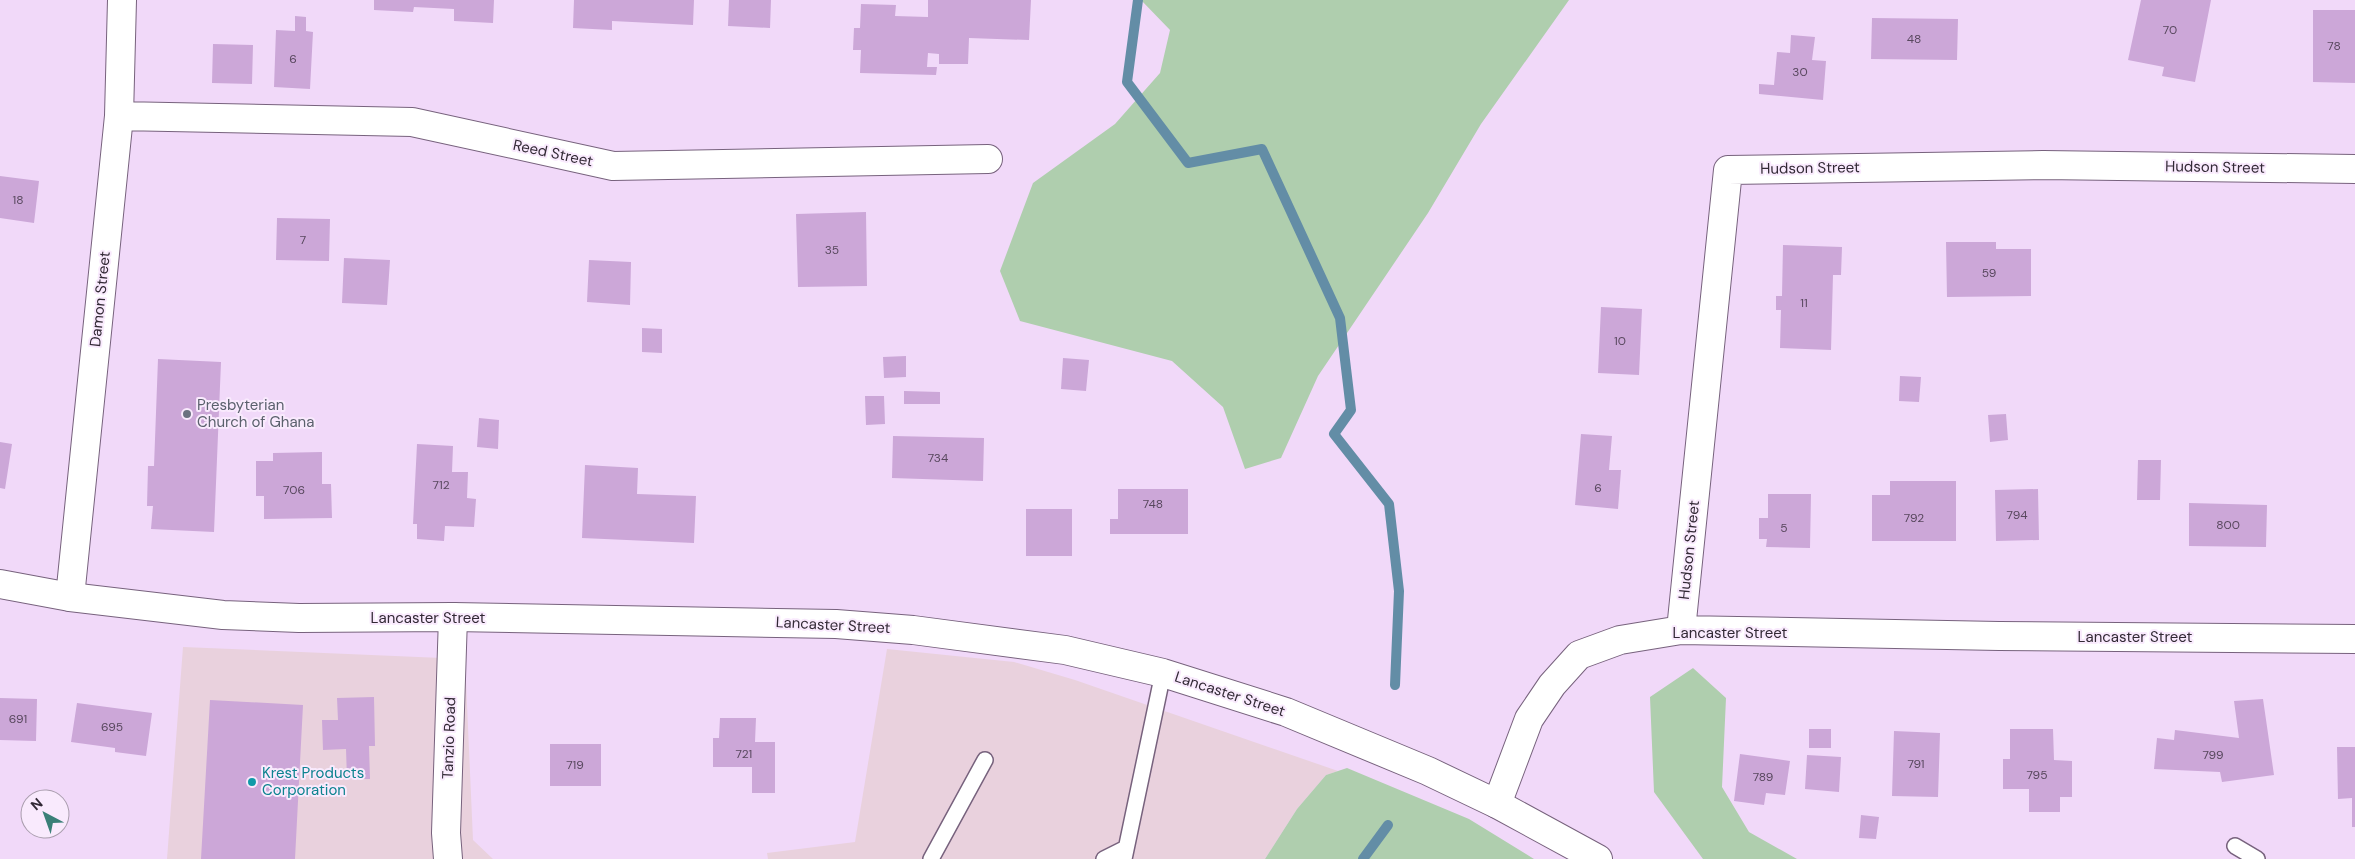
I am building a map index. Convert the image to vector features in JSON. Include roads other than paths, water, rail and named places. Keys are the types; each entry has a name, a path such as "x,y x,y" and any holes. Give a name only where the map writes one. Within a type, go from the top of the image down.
{"street":[{"name":"Damon Street","path":"70,597 119,116 122,0"},
{"name":"Reed Street","path":"119,116 412,122 613,166 988,159"},
{"name":"Hudson Street","path":"1681,630 1728,170 2044,165 2355,169"},
{"name":"Lancaster Street","path":"0,584 70,597 223,615 300,618 453,617 836,624 894,628 1065,650 1163,673 1286,712 1428,770 1497,804 1529,719 1552,685 1579,655 1620,640 1681,630 1998,636 2355,639"},
{"name":"Tanzio Road","path":"448,858 446,833 453,617"},
{"path":"1497,804 1598,859"}],"lane":[{"path":"1104,859 1125,854 1163,673"},
{"path":"931,859 985,760"},
{"path":"2236,846 2257,859"}],"waterway":[{"path":"1138,0 1127,82 1188,163 1262,149 1340,318 1351,410 1334,434 1389,504 1399,591 1395,685"},
{"path":"1363,859 1388,825"}],"place":[{"name":"Presbyterian Church of Ghana","path":"187,414"},
{"name":"Krest Products Corporation","path":"252,782"}]}
